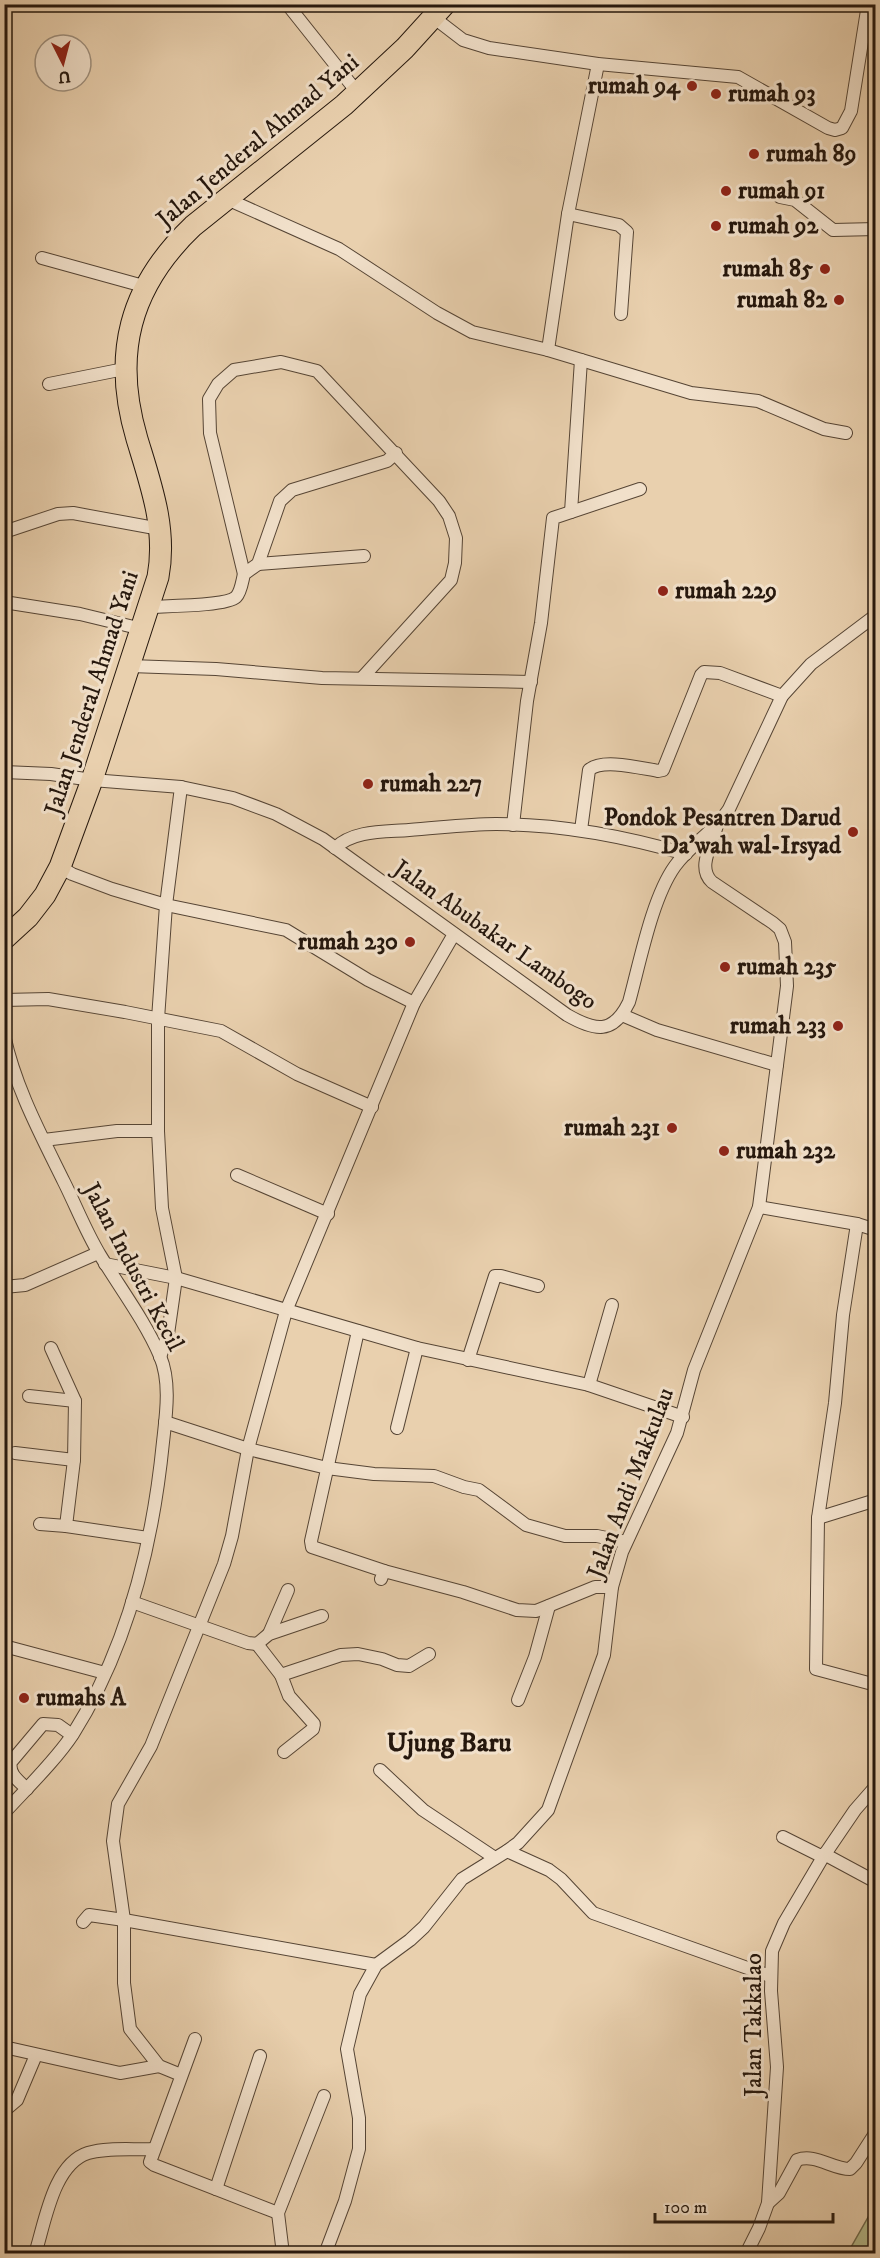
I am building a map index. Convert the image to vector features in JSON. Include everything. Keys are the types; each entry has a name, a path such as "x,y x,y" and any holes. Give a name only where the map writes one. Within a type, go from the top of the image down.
{"highway":[{"name":"Jalan Jenderal Ahmad Yani","path":"4,939 28,918 45,895 60,867 150,607 160,565 160,529 155,498 133,422 124,369 131,326 147,287 165,255 177,241 335,112 405,48 439,11"}],"street":[{"path":"287,4 357,92"},
{"path":"439,11 463,40 489,48 598,64 738,77 828,128 840,129 846,123 851,111 868,4"},
{"path":"548,350 568,214 598,64"},
{"path":"780,197 795,201 833,230 876,229"},
{"path":"227,199 339,249 437,313 472,332 548,350 691,393 758,402 824,429 846,433"},
{"path":"568,214 619,225 627,232 621,314"},
{"path":"42,258 147,287"},
{"path":"571,512 581,360"},
{"path":"150,607 210,604 232,600 239,595 244,574 210,433 209,399 218,384 234,370 281,362 301,365 317,371 440,501 449,516 456,538 451,580 362,678"},
{"path":"49,384 124,369"},
{"path":"258,564 280,501 292,490 387,461 396,453"},
{"path":"513,825 527,701 541,623 553,518 640,489"},
{"path":"4,531 58,514 73,513 160,529"},
{"path":"244,574 258,564 364,556"},
{"path":"4,602 80,615 142,629"},
{"name":"Jalan Abubakar Lambogo","path":"4,772 43,773 181,788 234,798 276,814 323,838 567,1015 591,1028 607,1027 622,1015 628,1002 660,894 675,866 717,825 729,809 782,696 811,664 876,615"},
{"path":"130,666 216,669 322,678 531,682"},
{"path":"581,830 589,770 600,764 663,770 704,672 720,673 782,696"},
{"path":"160,1357 168,1334 176,1278 162,1208 158,1131 158,1018 166,904 181,788"},
{"path":"335,848 344,839 368,834 479,825 513,825 581,830 645,842 686,854"},
{"name":"Jalan Andi Makkulau","path":"325,2253 345,2201 359,2149 359,2118 347,2044 360,1994 376,1965 424,1927 462,1879 507,1851 548,1810 604,1655 612,1587 626,1542 661,1469 682,1417 694,1370 759,1207 788,986 784,938 780,929 773,923 706,876 704,864 717,825"},
{"path":"60,867 112,890 286,930 368,980 414,1003"},
{"path":"181,2075 159,2066 135,2038 128,2023 124,1983 124,1920 113,1841 118,1804 151,1746 214,1592 230,1546 248,1449 286,1311 414,1003 454,934"},
{"path":"4,1000 48,999 221,1030 297,1074 372,1107"},
{"path":"622,1015 657,1030 777,1065"},
{"name":"Jalan Industri Kecil","path":"4,1035 12,1068 44,1140 102,1258 148,1333 160,1357 166,1382 160,1474 148,1538 132,1602 105,1673 72,1735 4,1813"},
{"path":"44,1140 117,1131 158,1131"},
{"path":"237,1175 328,1214"},
{"path":"759,1207 857,1224 876,1230"},
{"path":"857,1224 843,1315 835,1403 818,1518 816,1669 876,1685"},
{"path":"4,1287 25,1285 102,1258 417,1348 589,1385 682,1417"},
{"path":"468,1360 495,1276 538,1286"},
{"path":"589,1385 612,1305"},
{"path":"358,1331 311,1541 312,1547 382,1575 463,1592 517,1610 536,1611 595,1587 612,1587"},
{"path":"51,1348 75,1401 74,1460 66,1526"},
{"path":"398,1428 417,1348"},
{"path":"29,1396 75,1401"},
{"path":"165,1422 248,1449 327,1468 374,1474 435,1476 464,1488 480,1490 526,1525 565,1536 597,1536 626,1542"},
{"path":"15,1453 74,1460"},
{"path":"818,1518 876,1500"},
{"path":"40,1524 148,1538"},
{"path":"269,1634 288,1590"},
{"path":"132,1602 248,1643 257,1644 281,1675 289,1695 314,1724 313,1729 284,1752"},
{"path":"518,1700 535,1657 549,1606"},
{"path":"257,1644 269,1634 322,1616"},
{"path":"4,1646 105,1673"},
{"path":"281,1675 341,1655 358,1654 409,1666 429,1654"},
{"path":"27,1789 12,1773 11,1762 43,1724 58,1725 72,1735"},
{"path":"380,1770 430,1815 495,1858"},
{"name":"Jalan Takkalao","path":"746,2253 759,2228 768,2203 777,2067 770,1976 772,1951 824,1856 855,1810 876,1785"},
{"path":"783,1837 876,1882"},
{"path":"507,1851 549,1870 561,1879 593,1913 770,1976"},
{"path":"83,1922 89,1915 124,1920 376,1965"},
{"path":"195,2039 150,2160 151,2164 278,2213"},
{"path":"4,2047 120,2073 159,2066"},
{"path":"4,2111 17,2100 36,2055"},
{"path":"216,2189 260,2056"},
{"path":"284,2253 278,2213 324,2096"},
{"path":"768,2203 779,2193 797,2160 810,2157 832,2166 850,2169 876,2132"},
{"path":"34,2253 57,2185 69,2165 77,2158 100,2151 154,2149"}],"green space":[{"path":"875,2205 875,2253 857,2253 850,2249"}],"place":[{"name":"rumah 94","path":"692,86"},
{"name":"rumah 93","path":"716,94"},
{"name":"rumah 89","path":"754,154"},
{"name":"rumah 91","path":"726,191"},
{"name":"rumah 92","path":"716,226"},
{"name":"rumah 85","path":"825,269"},
{"name":"rumah 82","path":"839,300"},
{"name":"rumah 229","path":"663,591"},
{"name":"rumah 227","path":"368,784"},
{"name":"Pondok Pesantren Darud Da'wah wal-Irsyad","path":"853,832"},
{"name":"rumah 230","path":"410,942"},
{"name":"rumah 235","path":"725,967"},
{"name":"rumah 233","path":"838,1026"},
{"name":"rumah 231","path":"672,1128"},
{"name":"rumah 232","path":"724,1151"},
{"name":"rumahs A","path":"24,1698"}],"district":[{"name":"Ujung Baru","path":"449,1743"}]}
